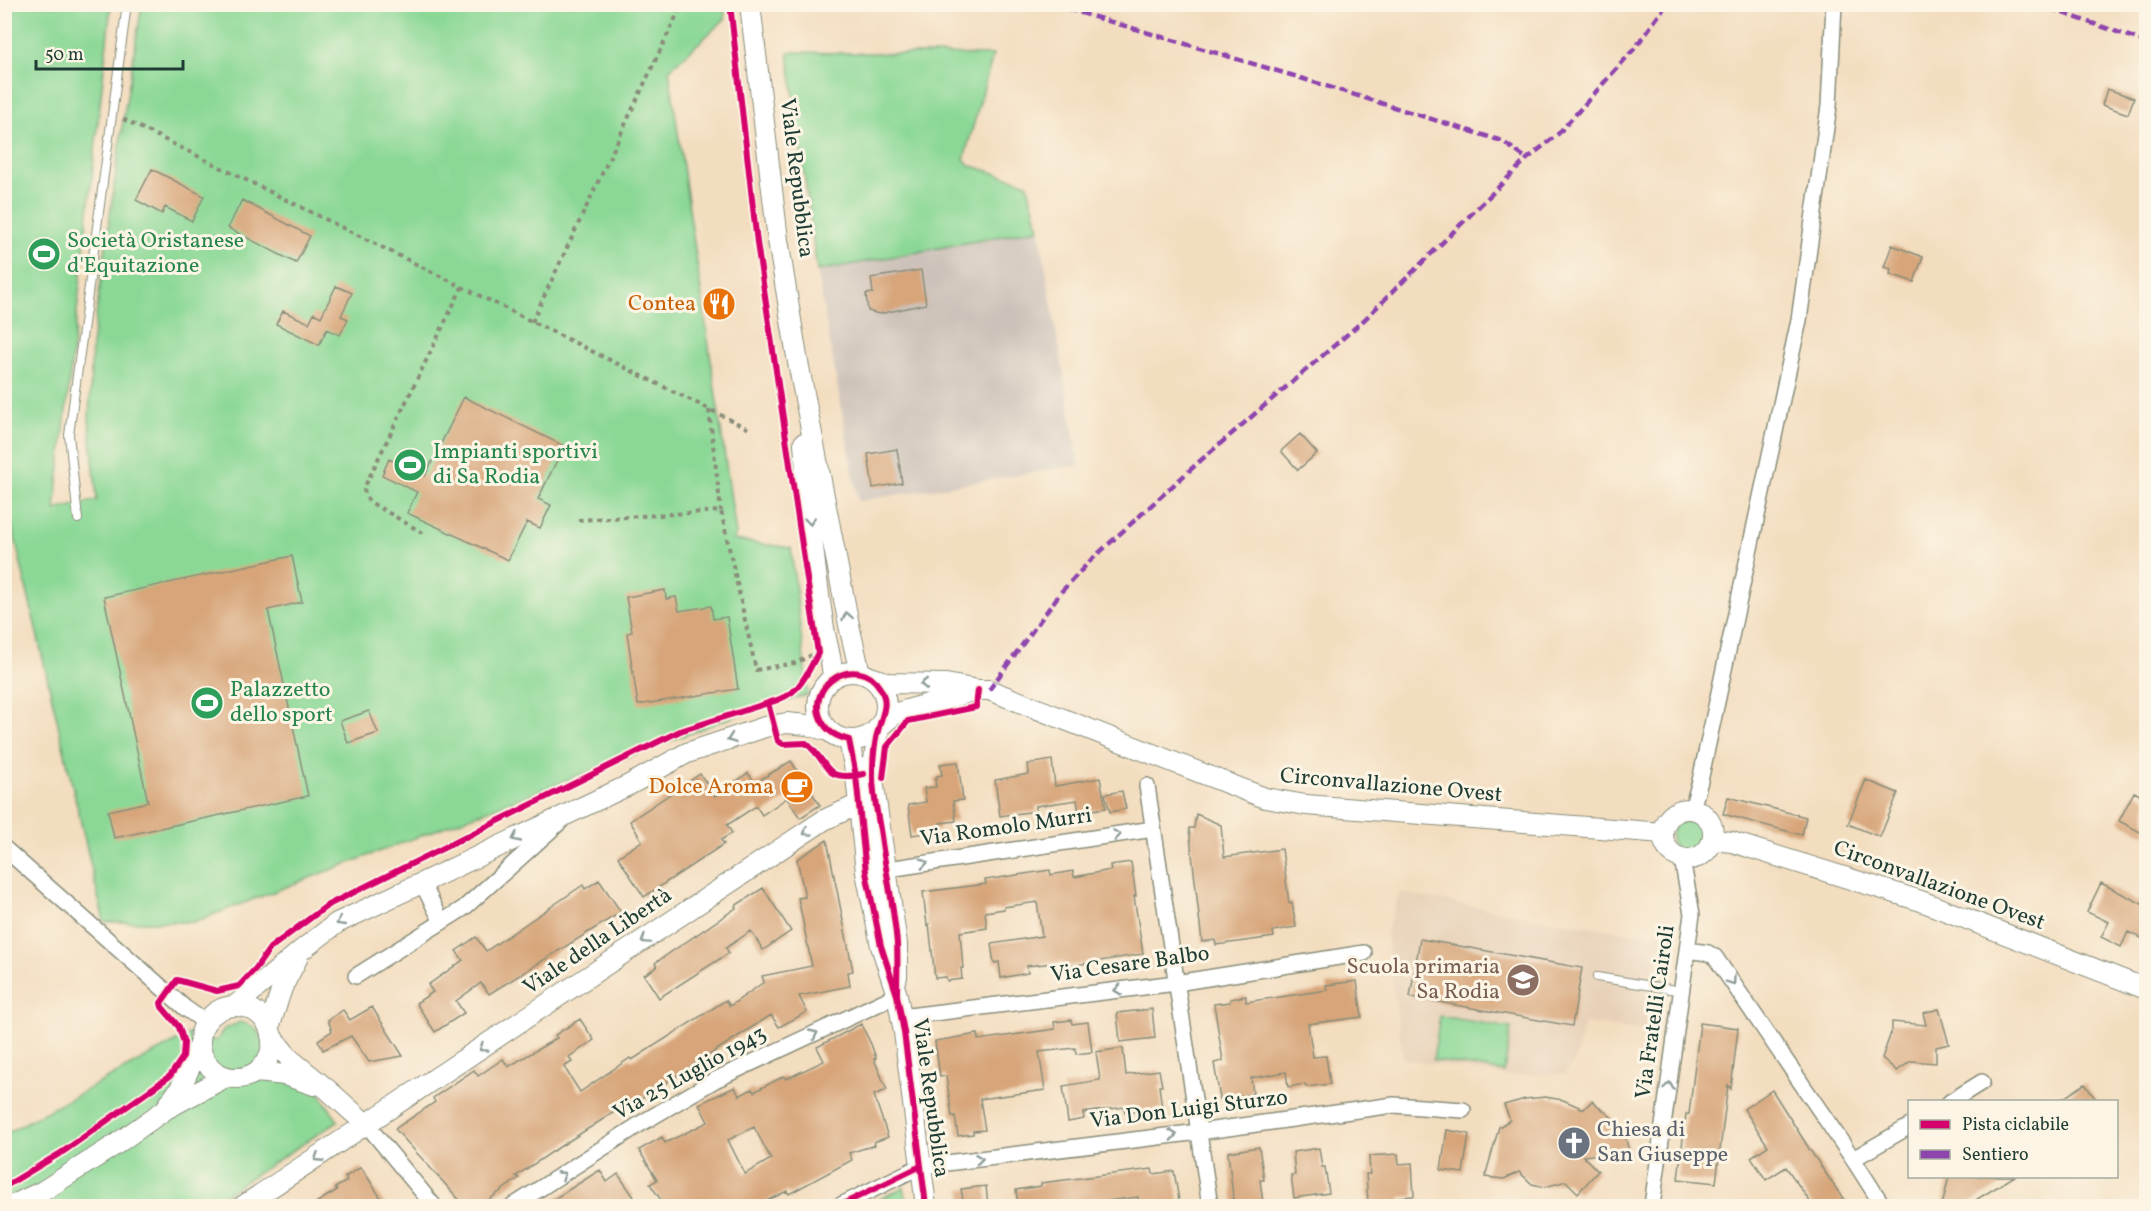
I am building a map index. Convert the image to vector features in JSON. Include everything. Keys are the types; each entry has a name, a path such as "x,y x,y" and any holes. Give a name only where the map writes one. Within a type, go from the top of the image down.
{"street":[{"name":"Viale Repubblica","path":"750,4 778,240 797,357 849,625 865,675"},
{"path":"1692,809 1701,781 1799,320 1829,106 1834,4"},
{"name":"Viale Repubblica","path":"797,357 810,520 824,630 832,659 828,684"},
{"path":"786,723 828,684 849,672 865,675 879,685 886,706 879,727"},
{"name":"Circonvallazione Ovest","path":"865,675 889,683 946,684 984,690 1265,798 1306,805 1663,833"},
{"path":"828,684 819,700 822,722 829,731 849,740 860,739 870,734 896,713 984,690"},
{"path":"236,1006 337,922 629,785 687,753 765,727 786,723 807,725 829,731"},
{"name":"Viale Repubblica","path":"879,727 872,773 880,946 902,1017 926,1206"},
{"name":"Viale Repubblica","path":"849,740 859,804 876,871"},
{"path":"1147,786 1210,1206"},
{"name":"Viale della Libertà","path":"243,1206 824,820 859,804"},
{"path":"1692,809 1707,817 1713,828 1713,840 1708,850 1699,857 1682,859 1668,849 1663,833 1666,822 1674,813 1692,809"},
{"path":"356,976 464,908 572,812"},
{"name":"Via Romolo Murri","path":"876,871 1153,829"},
{"name":"Circonvallazione Ovest","path":"1713,840 1732,842 1921,901 2146,989"},
{"path":"4,848 185,1008 205,1022"},
{"name":"Via Fratelli Cairoli","path":"1652,1206 1692,914 1682,859"},
{"path":"422,883 442,922"},
{"path":"200,1047 206,1063 212,1070 226,1077 242,1078 257,1072 268,1060 272,1044 270,1032 282,988 303,949"},
{"path":"1687,950 1708,953 1715,957 1883,1206"},
{"name":"Via Cesare Balbo","path":"902,1017 1176,983 1364,953"},
{"name":"Via 25 Luglio 1943","path":"513,1206 640,1124 715,1080 897,995"},
{"path":"166,1109 181,1087 200,1047 201,1029 205,1022 219,1010 236,1006 253,1010 265,1021 270,1032 290,1059 367,1125 434,1206"},
{"path":"257,1072 285,1075 328,1090"},
{"path":"11,1206 52,1185 166,1109 226,1077"},
{"path":"1952,1100 1982,1082"},
{"name":"Via Don Luigi Sturzo","path":"839,1206 921,1166 1394,1105 1463,1110"},
{"path":"1853,1159 1908,1127"}],"lane":[{"path":"78,519 69,435 127,4"},
{"path":"1597,977 1682,992"}],"path":[{"path":"532,322 682,4"},
{"path":"111,114 749,429"},
{"path":"423,533 370,502 365,496 364,488 462,287"},
{"path":"709,410 721,511 756,670 795,663 818,652"},
{"path":"578,520 721,511"},
{"path":"813,663 818,652"}],"shaded area":[{"path":"1039,229 1079,465 858,501 817,272"},
{"name":"Scuola primaria Sa Rodia","path":"1400,893 1560,922 1661,937 1645,1031 1585,1023 1575,1061 1566,1074 1505,1076 1403,1059 1386,933"}],"green space":[{"name":"Impianti sportivi di Sa Rodia","path":"5,5 111,5 55,510 97,500 89,419 92,345 123,121 142,5 724,5 725,19 669,70 736,534 733,540 791,548 808,695 743,713 194,922 104,922 5,503"},
{"path":"788,52 993,55 964,159 969,165 1027,183 1039,229 817,271"},
{"path":"1688,821 1700,826 1705,838 1700,850 1688,855 1676,850 1671,838 1676,826"},
{"path":"1440,1016 1511,1028 1504,1072 1433,1060"},
{"path":"240,1022 252,1026 260,1034 263,1045 261,1058 307,1075 338,1121 207,1206 5,1206 5,1134 193,1032 216,1041 224,1029"},
{"path":"904,1187 907,1206 865,1206"}],"building":[{"path":"2107,89 2134,98 2128,114 2102,105"},
{"path":"152,169 204,196 192,221 165,207 162,214 136,200"},
{"path":"242,200 310,236 296,263 228,228"},
{"path":"1892,245 1923,257 1914,282 1890,274 1891,269 1884,267"},
{"path":"921,270 926,304 879,314 868,311 866,294 873,293 871,278"},
{"path":"336,286 352,293 341,316 348,319 340,335 327,329 319,345 276,324 283,311 309,323 314,313 321,317"},
{"path":"464,397 564,446 538,499 551,505 540,528 527,522 508,560 407,513 417,492 382,475 389,459 425,476"},
{"path":"1300,434 1317,453 1298,470 1281,451"},
{"path":"897,449 902,483 873,488 868,454"},
{"name":"Palazzetto dello sport","path":"292,556 302,602 268,610 308,796 114,838 108,811 148,802 104,597"},
{"path":"665,590 666,599 676,597 679,611 711,606 713,619 727,617 738,689 638,705 627,633 632,632 626,597"},
{"path":"369,711 378,733 348,743 340,721"},
{"path":"1052,760 1055,786 1100,778 1106,808 1079,812 1077,800 1036,806 1036,811 1000,816 995,780 1029,774 1028,764"},
{"path":"791,761 820,805 800,818 787,798 762,815 756,806 727,825 732,833 721,840 724,844 644,897 618,857 642,841 630,821 700,774 715,796 748,773 755,783"},
{"path":"958,762 963,800 953,801 956,821 940,823 939,830 934,832 912,835 908,805 926,802 924,788 936,787 935,779 942,775 940,764"},
{"path":"1866,780 1898,793 1880,837 1848,824"},
{"path":"1122,791 1126,809 1110,812 1105,794"},
{"path":"2134,792 2146,798 2146,835 2119,821"},
{"path":"1728,797 1806,817 1802,835 1723,814"},
{"path":"1196,814 1221,825 1224,857 1282,849 1289,903 1292,902 1296,927 1273,931 1274,937 1216,945 1215,940 1202,942 1189,828 1194,828"},
{"path":"827,840 853,971 848,972 850,986 799,996 807,1012 779,1027 771,1015 624,1110 622,1107 561,1146 516,1176 519,1178 480,1206 465,1206 395,1129 435,1102 433,1098 474,1070 478,1076 503,1059 508,1067 557,1038 555,1035 580,1019 594,1040 569,1057 572,1062 564,1067 580,1092 630,1058 632,1060 726,1000 730,1006 764,982 762,976 812,966 798,898 805,897 797,859"},
{"path":"1131,862 1143,954 1064,967 1063,962 1027,966 1028,973 1001,978 999,962 994,963 991,944 1042,936 1037,902 985,912 987,928 960,932 962,979 947,981 946,977 935,978 923,892 986,884 985,880 1050,870 1051,875 1073,871 1074,877 1111,870 1110,865"},
{"path":"599,880 621,912 489,994 481,983 456,1001 464,1013 435,1032 416,1003 433,992 428,985 463,960 456,951 476,937 486,951 583,885 585,889"},
{"path":"2101,883 2146,906 2146,940 2128,932 2121,947 2101,937 2109,922 2087,912"},
{"path":"763,888 791,931 763,950 751,931 726,948 729,953 659,998 644,975 657,967 655,963"},
{"path":"1420,939 1582,968 1572,1026 1410,997"},
{"path":"1357,981 1362,1017 1308,1024 1313,1057 1326,1056 1330,1084 1288,1087 1286,1072 1251,1078 1253,1094 1220,1099 1214,1063 1223,1061 1214,1004 1230,1002 1230,999 1246,996 1246,1002 1327,990 1326,985"},
{"path":"372,1007 403,1056 369,1062 351,1036 323,1050 318,1040 332,1031 328,1020 343,1010 350,1020"},
{"path":"1152,1009 1155,1038 1120,1042 1117,1013"},
{"path":"1939,1009 1949,1044 1936,1047 1936,1063 1911,1061 1897,1071 1882,1058 1892,1030 1892,1022 1926,1025 1923,1013"},
{"path":"1071,1020 1072,1024 1088,1022 1092,1052 1076,1054 1075,1048 1039,1052 1045,1090 980,1099 985,1130 958,1136 955,1116 952,1116 946,1076 940,1077 935,1041 978,1034 978,1040 1055,1029 1054,1022"},
{"path":"1700,1023 1738,1028 1731,1089 1728,1085 1716,1183 1678,1179 1686,1114 1689,1114"},
{"path":"861,1024 871,1044 876,1058 874,1059 887,1090 874,1095 888,1137 874,1142 875,1145 849,1153 852,1160 789,1194 787,1191 756,1206 665,1206 650,1184 657,1180 639,1150 662,1137 665,1143 708,1122 699,1104 735,1087 739,1096 752,1089 754,1092 784,1076 786,1079 824,1061 817,1047","holes":["754,1127 771,1159 745,1174 728,1140"]},
{"path":"1123,1048 1126,1075 1159,1070 1162,1108 1125,1113 1124,1107 1083,1113 1084,1119 1068,1122 1063,1086 1100,1080 1096,1052"},
{"path":"2085,1084 2096,1100 2061,1100"},
{"path":"1772,1090 1848,1206 1813,1206 1786,1167 1766,1180 1751,1157 1768,1146 1744,1109"},
{"name":"Chiesa di San Giuseppe","path":"1545,1097 1563,1100 1584,1109 1592,1101 1616,1121 1625,1136 1629,1151 1583,1156 1598,1171 1578,1193 1566,1181 1545,1187 1532,1184 1519,1172 1504,1179 1485,1177 1499,1127 1510,1120 1504,1105 1525,1099"},
{"path":"1447,1130 1469,1134 1463,1173 1441,1170"},
{"path":"1259,1147 1264,1180 1260,1180 1263,1204 1234,1206 1228,1152"},
{"path":"1319,1148 1329,1193 1294,1198 1291,1175 1295,1175 1293,1152"},
{"path":"1398,1154 1399,1164 1412,1163 1414,1196 1400,1197 1401,1206 1381,1206 1380,1202 1368,1202 1366,1174 1370,1174 1369,1156"},
{"path":"361,1167 386,1206 311,1206 337,1190 335,1188 347,1181 345,1177"},
{"path":"1152,1169 1153,1174 1174,1171 1180,1206 1139,1206 1138,1197 1069,1206 1018,1206 1016,1190 1041,1186 1041,1183"},
{"path":"600,1170 607,1182 618,1174 634,1197 619,1206 543,1206"},
{"path":"1949,1178 2012,1178 1966,1206 1942,1206"},
{"path":"986,1186 988,1206 964,1206 961,1189"}],"marked path":[{"path":"989,690 1061,592 1090,561 1200,461 1364,320 1527,159 1558,134 1635,48 1667,4"},
{"path":"2037,4 2146,42"},
{"path":"1054,5 1291,75 1502,141 1527,159"}],"cycle path":[{"path":"730,4 757,243 818,653 804,679 794,691 768,703 778,741 783,744 806,743 834,774 841,776 864,774"},
{"path":"897,995 896,930 873,780 874,749 884,708 884,698 880,688 870,677 859,673 846,673 835,678 826,686 820,697 818,709 828,729 849,740 856,776 866,872 881,946 897,995 904,1032 926,1206"},
{"path":"883,778 887,747 908,721 976,707 978,690"},
{"path":"4,1187 64,1151 170,1076 183,1057 184,1043 179,1027 161,1003 177,980 217,991 239,986 270,948 328,905 680,731 768,703"},
{"path":"839,1206 921,1166"}],"place":[{"name":"Società Oristanese d'Equitazione","path":"44,254"},
{"name":"Contea","path":"719,304"},
{"name":"Impianti sportivi di Sa Rodia","path":"410,465"},
{"name":"Palazzetto dello sport","path":"207,703"},
{"name":"Dolce Aroma","path":"797,787"},
{"name":"Scuola primaria Sa Rodia","path":"1523,980"},
{"name":"Chiesa di San Giuseppe","path":"1574,1143"}]}
